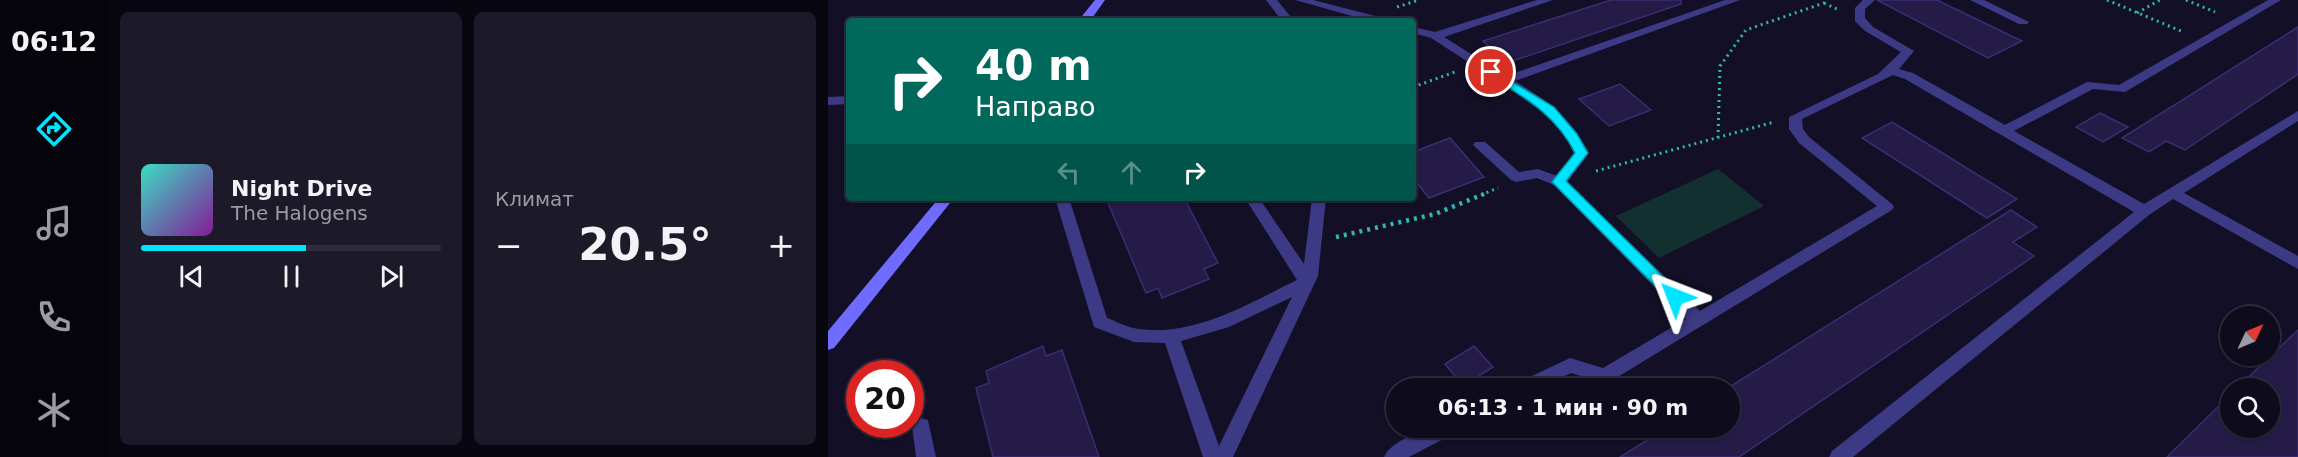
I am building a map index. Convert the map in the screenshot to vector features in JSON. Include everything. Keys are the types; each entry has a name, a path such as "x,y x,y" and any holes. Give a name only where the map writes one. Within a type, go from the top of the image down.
{"street":[{"path":"1086,18 1100,0"},
{"path":"1271,0 1286,18"},
{"path":"1300,0 1371,18"},
{"path":"1435,36 1548,0"},
{"path":"1504,81 1735,0"},
{"path":"1543,378 1570,365 1605,376 1887,207 1804,140 1796,129 1795,117 1882,77 1908,51 1869,28 1859,19 1860,8 1870,0"},
{"path":"1975,0 2023,22"},
{"path":"2004,131 2091,85 2121,89 2276,0"},
{"path":"1416,31 1435,36 1550,109 1573,136 1581,153 1559,182"},
{"path":"1891,70 1909,76 2144,211"},
{"path":"828,101 846,100"},
{"path":"1839,457 2144,211 2298,115"},
{"path":"1480,145 1516,177 1538,173 1559,182 1700,321"},
{"path":"2173,193 2298,263"},
{"path":"828,351 832,339 945,201"},
{"path":"1063,201 1100,322 1134,335 1171,337 1207,329 1307,282"},
{"path":"1254,201 1307,282"},
{"path":"1223,457 1310,276 1319,201"},
{"path":"1171,337 1213,457"},
{"path":"923,438 926,457"},
{"path":"1394,457 1425,438"}],"path":[{"path":"1718,138 1720,66 1746,30 1824,3 1825,0"},
{"path":"2107,0 2205,41"},
{"path":"2137,13 2160,0"},
{"path":"1416,86 1477,63"}],"green space":[{"path":"1718,169 1764,206 1659,258 1616,216"}],"building":[{"path":"1611,0 1681,0 1681,4 1507,63 1483,41"},
{"path":"1877,0 1937,0 2022,41 1988,58"},
{"path":"2298,27 2298,74 2185,150 2166,141 2149,152 2122,138"},
{"path":"1620,84 1651,110 1609,126 1579,99"},
{"path":"2100,113 2128,127 2103,142 2076,127"},
{"path":"1892,122 2017,199 1987,218 1862,138"},
{"path":"1450,138 1484,177 1429,198 1416,182 1416,151"},
{"path":"1107,201 1186,201 1218,263 1204,269 1209,279 1162,298 1158,288 1146,293"},
{"path":"2011,210 2037,227 2013,242 2034,256 1739,457 1620,457 1651,438 1740,438 1740,380"},
{"path":"2298,330 2298,457 2167,457 2220,405 2220,438 2280,438 2280,378 2248,378 2260,366 2280,366 2280,347"},
{"path":"1043,346 1046,356 1062,350 1099,457 993,457 976,388 989,383 986,371"},
{"path":"1474,346 1493,367 1476,378 1456,378 1445,364"}],"route":[{"path":"1491,72 1550,109 1573,136 1581,153 1559,182 1675,297"}]}
